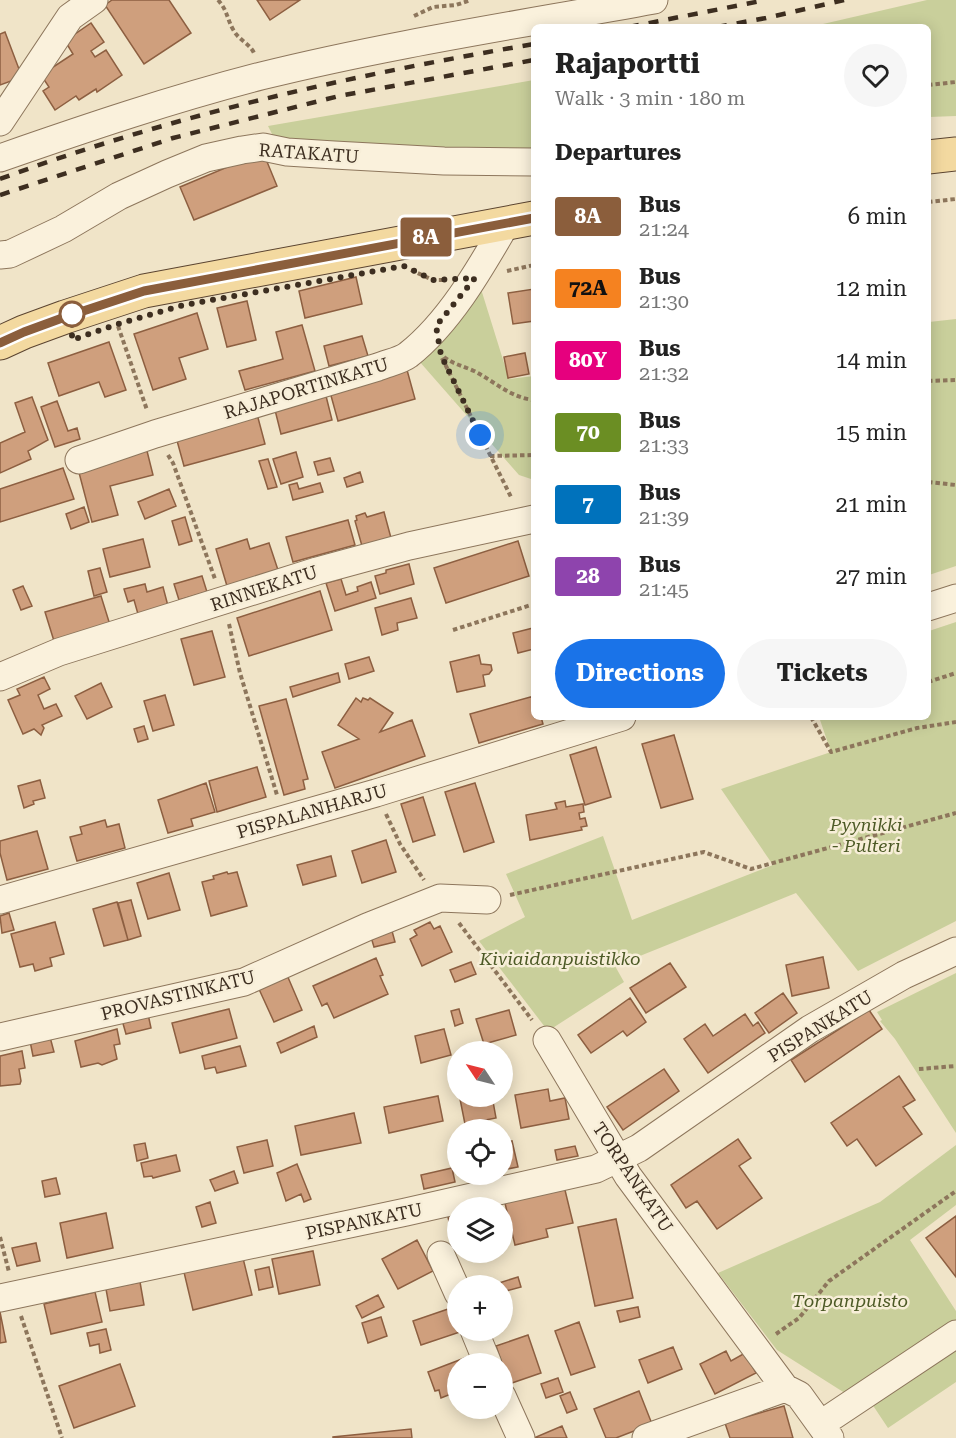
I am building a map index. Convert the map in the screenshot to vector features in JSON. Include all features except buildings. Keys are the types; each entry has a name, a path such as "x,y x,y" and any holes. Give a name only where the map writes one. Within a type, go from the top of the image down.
{"main road":[{"path":"931,157 956,154"},
{"path":"0,343 65,317 144,291 521,220"}],"street":[{"path":"0,122 70,17 94,0"},
{"path":"0,158 168,102 261,76 370,51 654,0"},
{"name":"RATAKATU","path":"0,255 10,254 63,229 119,196 167,174 206,159 242,150 263,147 287,152 334,155 444,161 531,162"},
{"name":"RAJAPORTINKATU","path":"79,460 155,434 378,367 407,356 436,326 521,220"},
{"name":"RINNEKATU","path":"0,677 58,652 316,571 409,546 531,520"},
{"path":"931,606 956,598"},
{"name":"PISPALANHARJU","path":"0,900 376,793 612,720"},
{"name":"PROVASTINKATU","path":"0,1036 244,982 440,898 487,900"},
{"name":"PISPANKATU","path":"10,1304 596,1169 639,1148 810,1029 904,975 956,951"},
{"name":"TORPANKATU","path":"547,1040 617,1160 638,1190 785,1388 799,1395 825,1431"},
{"path":"441,1255 450,1275"},
{"path":"825,1431 956,1334"},
{"path":"653,1437 785,1388"},
{"path":"512,1419 521,1438"}],"path":[{"path":"218,0 225,7 233,29 240,40 252,48 261,76"},
{"path":"931,85 956,82"},
{"path":"931,202 956,199"},
{"path":"404,266 433,280 475,278 531,266"},
{"path":"118,324 150,419"},
{"path":"513,501 441,355 511,393 531,399"},
{"path":"931,381 956,380"},
{"path":"490,456 531,455"},
{"path":"173,464 216,582"},
{"path":"931,482 956,485"},
{"path":"453,630 531,605"},
{"path":"228,621 240,673 284,819"},
{"path":"931,681 956,673"},
{"path":"813,720 831,752 917,728 956,722"},
{"path":"376,793 400,844 428,885"},
{"path":"487,900 704,852 751,869 956,813"},
{"path":"453,914 547,1040"},
{"path":"919,1069 956,1066"},
{"path":"756,1349 799,1318 830,1281 956,1191"},
{"path":"0,1237 9,1270"},
{"path":"10,1304 62,1438"}],"green space":[{"path":"927,0 956,0 956,116 931,117 931,24 823,24"},
{"path":"531,81 531,151 276,142 268,126"},
{"path":"481,289 509,379 531,376 531,479 519,475 419,361"},
{"path":"956,319 956,566 931,574 931,322"},
{"name":"Pyynikki - Pulteri","path":"956,622 956,921 858,971 796,893 615,966 624,982 548,1031 479,941 525,917 506,874 603,836 632,920 773,865 721,789 831,752 820,720 931,720 931,630"},
{"path":"956,973 956,1133 895,1039 880,1021 882,1020 877,1012"},
{"name":"Torpanpuisto","path":"956,1145 956,1205 910,1240 956,1311 956,1324 848,1395 777,1350 718,1273 880,1202"},
{"path":"956,1342 956,1382 888,1428 870,1401"}],"railway":[{"path":"644,24 766,0"},
{"path":"733,24 844,0"},
{"path":"0,179 131,135 264,99 398,69 531,45"},
{"path":"0,195 173,138 339,96 531,61"}],"bus line":[{"name":"8A","path":"0,343 65,317 144,291 531,218"}],"route":[{"path":"72,314 72,340 184,305 404,266 433,280 475,278 436,326 441,355 480,435"}],"park label":[{"name":"Kiviaidanpuistikko","path":"560,958"}]}
